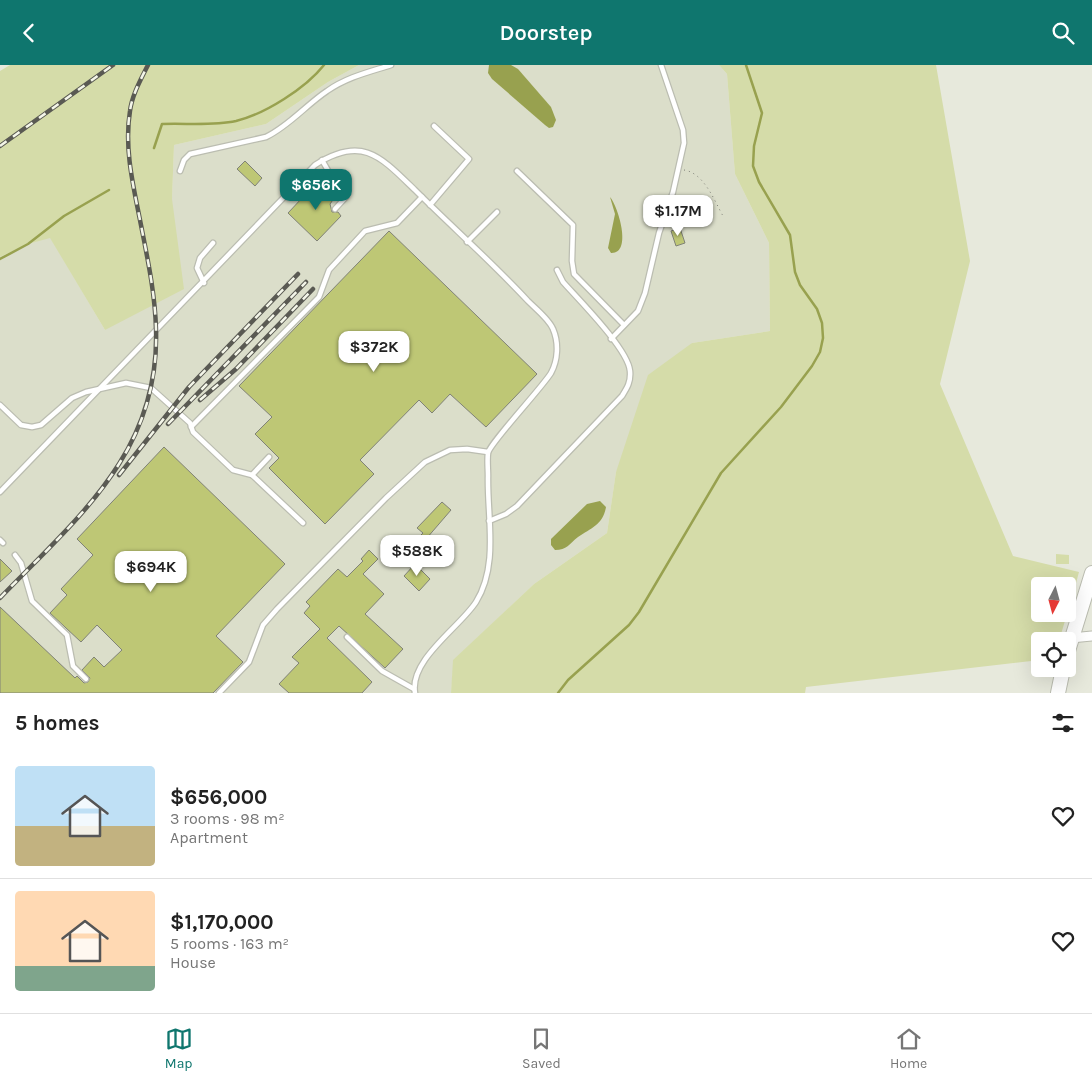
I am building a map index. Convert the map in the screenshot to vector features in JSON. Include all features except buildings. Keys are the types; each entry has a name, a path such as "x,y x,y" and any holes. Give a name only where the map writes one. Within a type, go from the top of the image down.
{"street":[{"path":"1073,632 1092,573"},
{"path":"1076,642 1092,636"},
{"path":"1058,693 1061,677"}],"lane":[{"path":"180,171 184,160 190,154 271,134 328,90 354,76 392,65"},
{"path":"612,339 638,311 645,293 659,233 684,143 683,130 661,65"},
{"path":"430,205 469,159 434,125"},
{"path":"0,492 204,283 315,165 333,153 355,149 369,151 422,197 503,273 553,328 558,351 551,372 488,451 490,553 487,577 482,591 470,612 442,639 417,671 414,691 382,671 347,637"},
{"path":"322,161 330,174 346,191 346,197 335,209"},
{"path":"517,171 573,225 572,261 574,274 624,325"},
{"path":"191,427 319,297 329,270 365,231 397,223 422,197"},
{"path":"468,242 497,211"},
{"path":"204,283 197,268 200,258 213,243"},
{"path":"489,521 506,514 517,506 622,396 630,384 630,370 624,355 562,281 557,270"},
{"path":"0,405 21,425 32,427 41,425 72,398 103,387 126,383 151,387 191,427 193,432 233,470 252,475 303,523"},
{"path":"219,693 249,662 263,625 373,511 425,462 450,450 488,451"},
{"path":"252,475 269,457"},
{"path":"15,555 21,563 32,601 67,635 74,666 86,679"}],"path":[{"path":"678,170 689,171 704,183 723,216"}],"shaded area":[{"path":"10,65 359,65 328,82 266,124 174,145 172,199 184,289 105,330 50,238 28,244 0,257 0,71"},
{"path":"359,65 719,65 727,74 735,174 769,243 770,331 692,343 616,472 607,533 534,584 454,660 451,693 0,693 0,257 28,244 50,237 105,330 172,199 174,145 266,124 328,82"},
{"path":"489,65 511,65 518,69 551,107 556,120 553,127 549,128 545,125 492,79 488,73"},
{"path":"719,65 936,65 970,261 940,384 1013,556 1079,572 1076,583 1076,577 1031,577 1031,623 1064,623 1062,632 1031,632 1031,661 806,687 805,693 451,693 453,660 534,584 607,533 616,472 648,375 692,343 770,331 769,243 735,174 727,74"},
{"path":"610,197 617,210 622,229 621,246 618,251 611,253 608,248 615,214"},
{"path":"600,501 606,507 599,522 565,548 555,550 551,545 551,539 587,504"},
{"path":"1056,554 1069,555 1069,564 1056,564"}],"waterway":[{"path":"154,148 162,124 218,123 247,118 272,106 296,91 324,65"},
{"path":"558,693 568,680 629,625 639,612 721,473 781,407 812,366 820,352 823,338 822,323 817,309 800,285 795,272 790,235 759,182 753,166 754,146 762,113 746,65"},
{"path":"0,259 28,244 64,216 109,190"}],"railway":[{"path":"0,146 113,65"},
{"path":"0,598 85,510 109,479 129,447 144,412 154,373 156,329 150,274 132,180 128,125 133,99 148,65"},
{"path":"119,475 189,387 298,274"},
{"path":"168,424 306,282"},
{"path":"200,400 236,369 313,289"}]}
